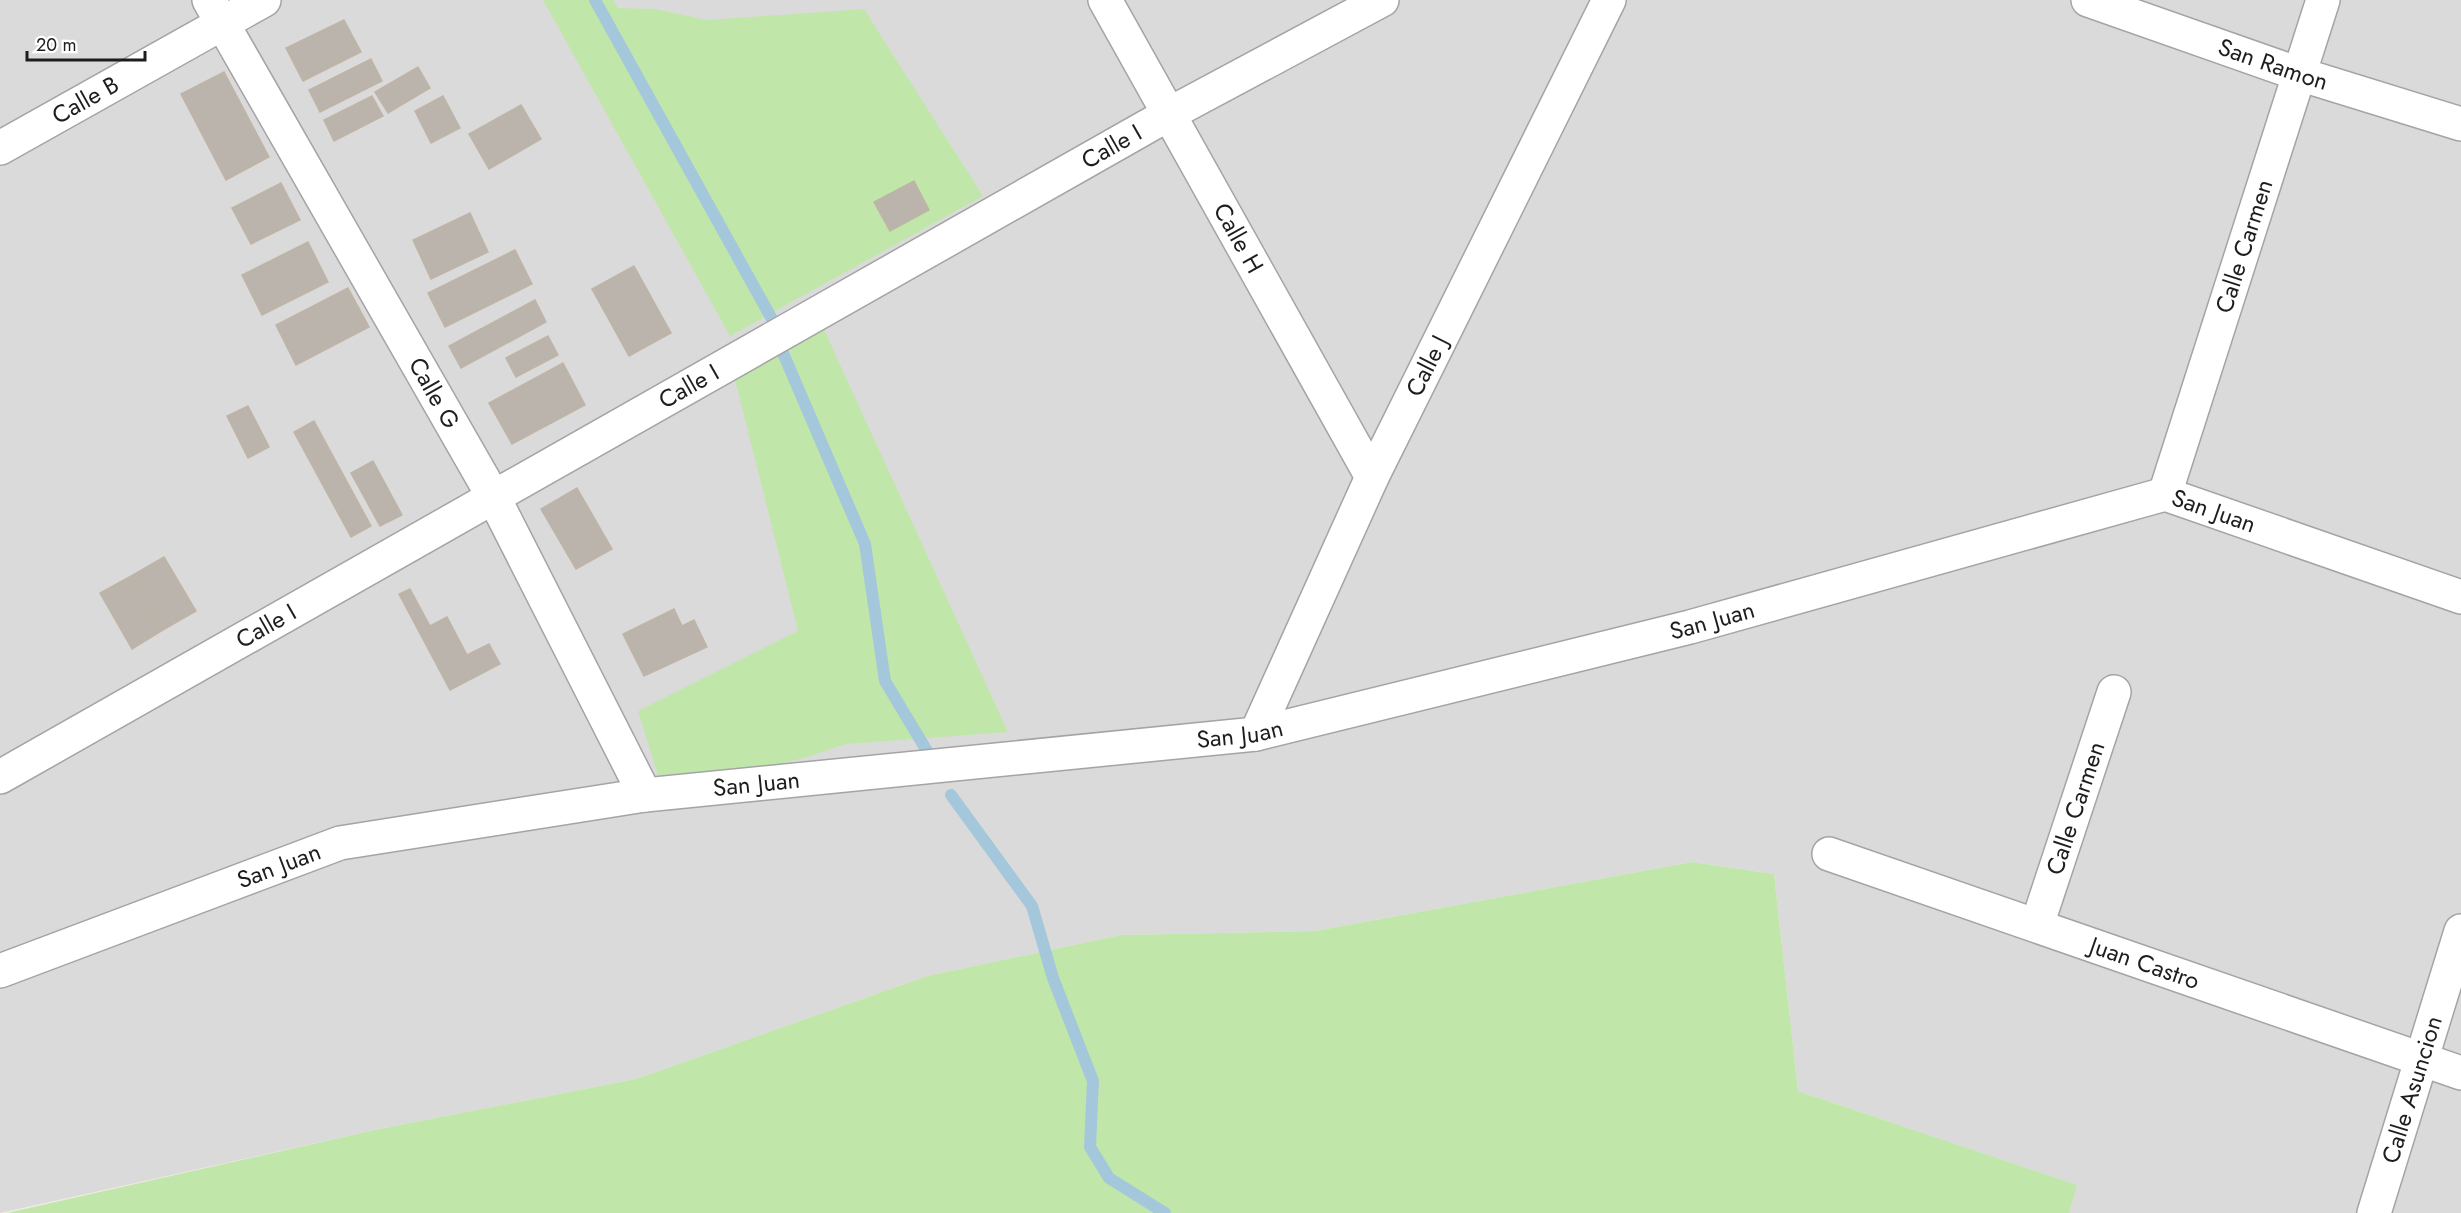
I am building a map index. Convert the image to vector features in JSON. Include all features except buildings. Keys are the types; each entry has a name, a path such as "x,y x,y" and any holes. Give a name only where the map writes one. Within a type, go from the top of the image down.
{"street":[{"name":"Calle B","path":"0,148 215,12 264,0"},
{"name":"Calle H","path":"1105,0 1372,477"},
{"name":"Calle I","path":"0,777 1169,114 1382,0"},
{"name":"Calle J","path":"1256,734 1372,477 1609,0"},
{"name":"San Ramon","path":"2088,0 2299,74 2461,124"},
{"name":"Calle Carmen","path":"2165,494 2323,0"},
{"name":"Calle G","path":"215,12 493,496 645,795"},
{"name":"San Juan","path":"0,971 340,843 645,795 1256,734 1690,627 2165,494 2461,597"},
{"name":"Calle Carmen","path":"2037,925 2114,692"},
{"name":"Juan Castro","path":"1829,854 2461,1073"},
{"name":"Calle Asuncion","path":"2374,1213 2461,931"}],"shaded area":[{"path":"0,0 2461,0 2461,1213 2069,1213 2076,1185 1798,1091 1774,874 1692,862 1315,931 1121,935 927,976 636,1079 379,1129 0,1213"}],"green space":[{"path":"543,0 613,0 618,8 655,9 707,20 864,9 983,196 730,336"},
{"path":"821,323 1008,732 845,744 765,768 658,775 638,711 798,631 733,372"},
{"path":"1692,862 1774,874 1798,1091 2077,1185 2069,1213 7,1213 379,1129 636,1079 927,976 1121,935 1315,931"}],"waterway":[{"path":"595,0 773,321"},
{"path":"783,353 865,544 885,681 927,751"},
{"path":"951,795 1032,906 1053,978 1093,1081 1090,1147 1109,1178 1165,1213"}]}
